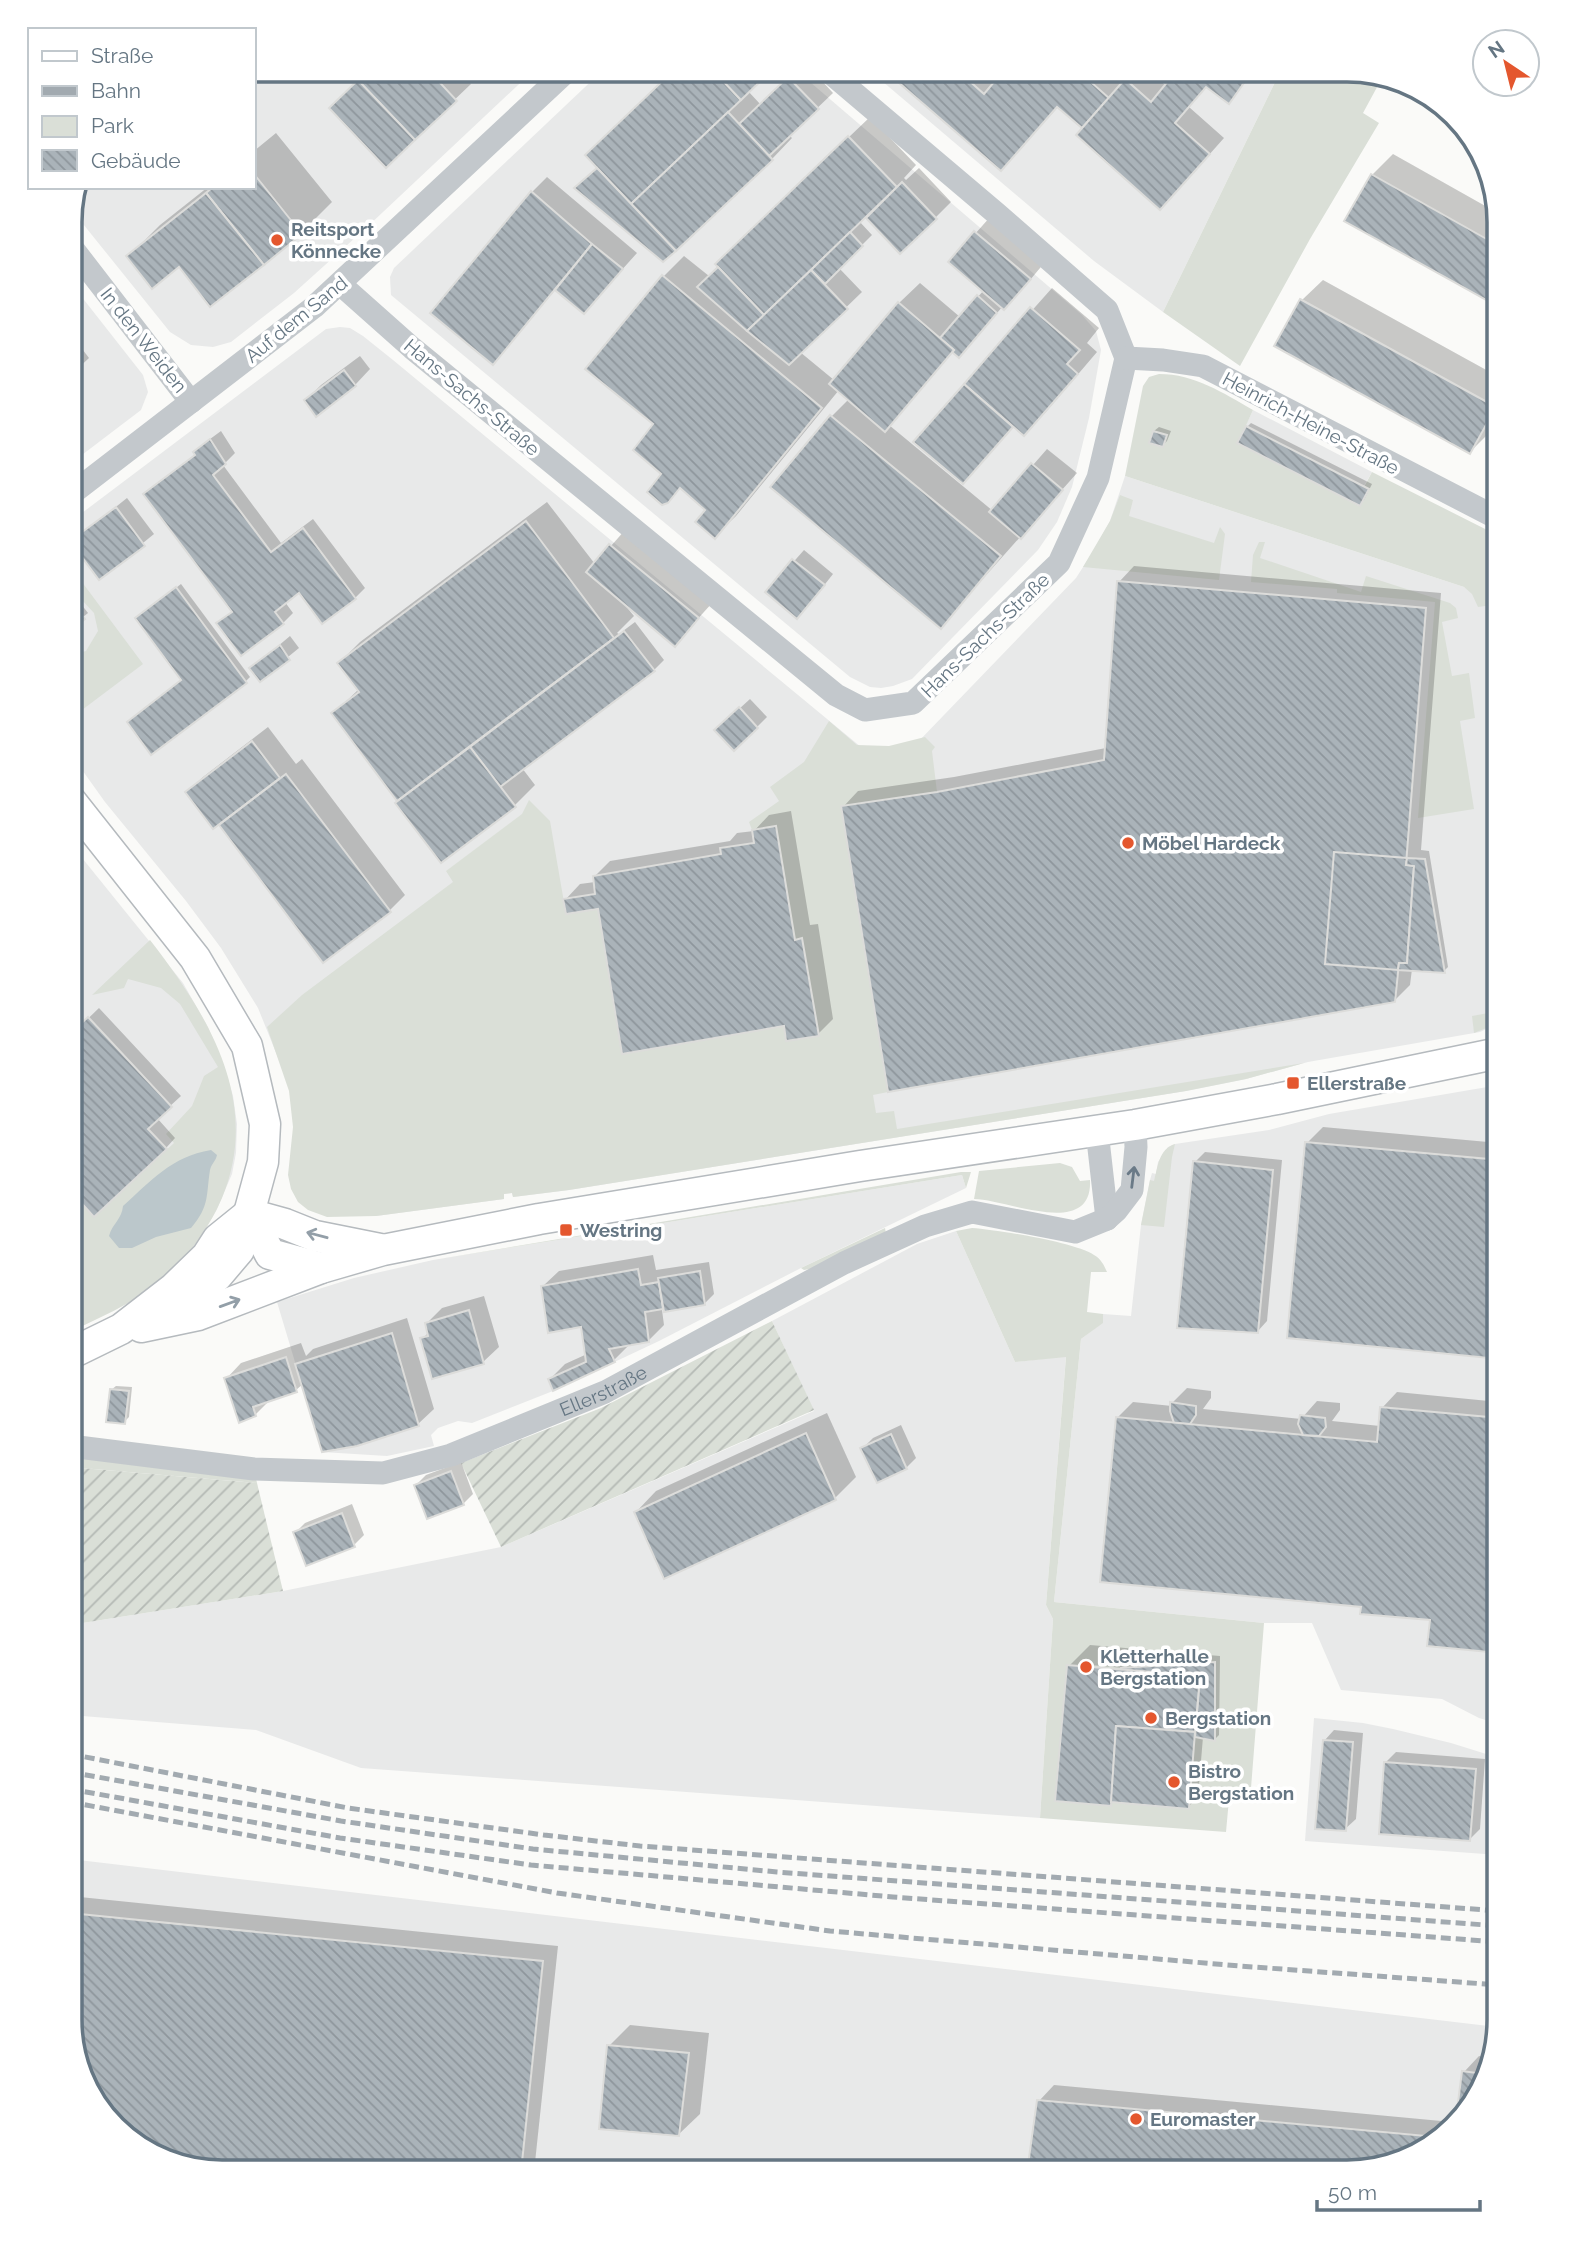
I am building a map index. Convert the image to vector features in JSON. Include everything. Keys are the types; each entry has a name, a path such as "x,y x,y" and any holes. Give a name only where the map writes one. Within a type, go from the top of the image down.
{"main road":[{"path":"83,816 195,958 247,1046 265,1124 263,1162 249,1214 218,1239 207,1256 131,1328"},
{"path":"82,1349 131,1328 198,1315 321,1268 383,1250 539,1219 846,1168 1097,1132 1278,1099 1487,1055"},
{"path":"249,1214 315,1236 383,1250"},
{"path":"249,1214 270,1254 321,1268"}],"street":[{"name":"Auf dem Sand","path":"83,485 314,307 555,82"},
{"path":"842,83 1107,310 1126,358"},
{"name":"In den Weiden","path":"83,262 191,401"},
{"name":"Hans-Sachs-Straße","path":"340,284 412,348 790,659 836,695 865,710 913,703 1059,563 1098,478 1126,358"},
{"name":"Heinrich-Heine-Straße","path":"1126,358 1203,366 1487,506"},
{"name":"Ellerstraße","path":"82,1448 254,1469 383,1473 451,1455 605,1392 844,1263 925,1226 972,1212 1075,1232 1107,1219 1116,1212 1132,1190 1136,1155 1135,1125"},
{"path":"1097,1132 1107,1219"}],"shaded area":[{"path":"256,82 521,82 294,293 231,342 213,347 191,345 170,332 83,224 86,189 256,189"},
{"path":"590,82 811,83 1082,315 1096,331 1101,350 1089,418 1072,487 1057,522 1038,550 912,679 893,686 870,687 850,677 391,295 390,277 394,268"},
{"path":"884,83 1275,83 1163,312 1094,261"},
{"path":"83,299 143,375 148,392 141,410 83,454"},
{"path":"350,328 363,336 890,771 1076,578 1110,521 1125,476 1464,587 1487,601 1487,1029 1308,1062 1246,1079 1186,1091 569,1190 513,1197 512,1193 504,1194 504,1199 376,1216 285,1075 258,1008 221,948 83,771 83,512 326,329"},
{"path":"1253,410 1372,472 1364,486 1369,489 1360,506 1237,443"},
{"path":"83,859 183,983 208,1027 225,1069 237,1124 232,1174 216,1211 195,1245 175,1267 135,1299 82,1326"},
{"path":"1487,1087 1487,1720 1442,1699 1341,1690 1312,1623 1264,1623 1054,1602 1081,1339 1102,1323 1103,1314 1131,1316 1141,1225 1150,1180 1152,1173 1156,1174 1158,1162 1168,1147 1175,1144 1269,1130 1329,1114"},
{"path":"211,1150 217,1155 210,1170 206,1200 191,1228 156,1237 132,1248 119,1248 109,1236 123,1206 173,1164"},
{"path":"962,1175 966,1188 659,1341 553,1391 472,1423 458,1421 438,1428 431,1435 434,1446 387,1456 322,1452 277,1302 354,1278 433,1260"},
{"path":"956,1231 1015,1362 1066,1356 1046,1605 1053,1619 1040,1818 361,1768 256,1730 82,1716 82,1623 283,1591 501,1547 814,1411 772,1321 917,1244"},
{"path":"1314,1718 1393,1729 1487,1754 1487,1854 1305,1841"},
{"path":"82,1860 1487,2026 1486,2038 1482,2056 1468,2090 1446,2119 1417,2141 1383,2155 1365,2159 195,2157 161,2145 130,2125 111,2105 93,2073 83,2038 82,2019"}],"green space":[{"path":"1275,83 1365,83 1378,86 1363,113 1379,123 1310,239 1240,366 1163,312"},
{"path":"1159,374 1185,377 1220,391 1253,410 1238,443 1359,506 1369,490 1364,487 1372,472 1487,530 1487,606 1478,607 1472,594 1464,587 1125,476 1143,386 1149,377"},
{"path":"1120,495 1133,500 1129,516 1214,543 1220,527 1225,534 1219,580 1083,567 1110,521"},
{"path":"1259,542 1265,542 1260,558 1361,592 1366,576 1450,603 1456,608 1458,618 1442,622 1452,676 1469,673 1475,718 1460,721 1474,809 1418,818 1435,602 1337,593 1337,589 1251,582 1253,555"},
{"path":"83,583 143,664 83,709 83,652 86,651 98,631 94,613 83,601"},
{"path":"829,721 857,745 889,746 925,737 935,747 932,751 937,792 842,806 888,1092 873,1095 876,1113 894,1111 897,1129 1304,1063 1246,1079 1186,1091 569,1190 513,1197 512,1193 504,1194 504,1199 376,1216 327,1217 308,1210 298,1202 288,1175 293,1127 289,1091 267,1027 302,995 453,882 446,871 522,814 529,800 550,821 566,914 598,909 622,1053 784,1026 786,1041 818,1036 802,939 795,940 776,826 752,830 749,822 779,801 770,787 804,762"},
{"path":"150,940 191,998 209,1029 223,1061 232,1094 236,1127 233,1162 222,1198 194,1246 154,1286 114,1311 82,1326 82,1203 95,1216 174,1143 166,1134 192,1106 204,1076 218,1067 180,1004 161,988 128,979 124,988 92,995"},
{"path":"1487,1013 1487,1028 1474,1033 1472,1016"},
{"path":"1175,1144 1164,1227 1141,1225 1150,1180 1154,1181 1162,1154"},
{"path":"1060,1163 1072,1167 1080,1181 1090,1180 1087,1198 1078,1208 1063,1212 1045,1212 974,1199 979,1171"},
{"path":"971,1172 966,1188 962,1175 433,1260"},
{"path":"885,1228 886,1234 815,1268 801,1268"},
{"name":"Bergstation","path":"972,1228 1053,1241 1084,1250 1102,1262 1107,1272 1091,1272 1087,1312 1103,1314 1103,1323 1081,1339 1054,1602 1264,1623 1251,1788 1230,1788 1226,1832 1040,1818 1053,1619 1046,1605 1066,1357 1015,1362 956,1231"},
{"path":"772,1321 814,1410 501,1547 461,1463 601,1408"},
{"path":"82,1455 255,1474 257,1483 82,1468"},
{"path":"82,1468 257,1483 283,1591 82,1623"}],"building":[{"path":"356,82 360,82 415,140 386,168 329,108"},
{"path":"360,82 439,82 457,101 415,140"},
{"path":"661,82 725,82 741,100 631,204 585,155"},
{"path":"724,82 759,82 741,100"},
{"path":"782,82 793,83 819,109 769,156 739,124"},
{"path":"899,83 971,83 984,94 993,83 1092,83 1109,98 1082,128 1057,107 1001,171"},
{"path":"1122,83 1129,83 1151,102 1167,83 1244,83 1229,104 1206,87 1175,123 1210,154 1160,210 1076,135"},
{"path":"728,112 773,160 676,251 631,204"},
{"path":"848,136 897,187 764,315 715,264"},
{"path":"597,168 676,251 663,262 574,188"},
{"path":"1371,174 1487,239 1487,300 1344,221"},
{"path":"256,176 302,234 264,265 206,193 211,189 256,189"},
{"path":"902,182 937,219 900,254 866,218"},
{"path":"531,191 592,244 493,365 430,313"},
{"path":"206,193 264,265 210,307 179,267 152,289 126,256"},
{"path":"974,231 1031,279 1004,310 948,262"},
{"path":"850,232 863,246 825,284 811,270"},
{"path":"592,244 623,269 584,314 555,290"},
{"path":"718,267 764,315 747,331 697,287"},
{"path":"811,270 848,309 789,365 747,331"},
{"path":"662,275 822,408 715,539 695,522 705,510 680,488 668,503 662,505 647,492 661,474 633,450 653,424 585,369"},
{"path":"977,295 997,313 959,358 940,338"},
{"path":"1300,299 1487,402 1487,423 1470,454 1274,346"},
{"path":"898,302 954,350 885,432 829,384"},
{"path":"1030,307 1080,350 1067,364 1078,374 1024,436 964,384"},
{"path":"344,370 356,386 316,417 304,400"},
{"path":"964,384 1013,427 963,484 913,442"},
{"path":"830,415 1001,556 941,629 770,487"},
{"path":"1246,426 1369,489 1360,506 1237,443"},
{"path":"1153,431 1167,435 1163,447 1149,443"},
{"path":"210,439 226,464 213,475 271,552 303,528 356,599 322,624 299,593 275,612 284,624 241,656 216,623 232,612 143,494 195,455 193,452"},
{"path":"1031,463 1063,490 1021,539 989,512"},
{"path":"116,507 145,546 99,580 83,558 83,532"},
{"path":"526,521 614,638 397,801 331,713 359,692 337,663"},
{"path":"609,544 699,618 675,647 586,572"},
{"path":"792,559 825,585 797,619 765,592"},
{"name":"Möbel Hardeck","path":"1117,581 1426,608 1406,865 1414,866 1407,963 1399,963 1395,1002 888,1092 841,806 937,792 1104,760"},
{"path":"176,587 247,683 151,755 127,722 181,680 135,618"},
{"path":"624,631 655,671 500,787 470,747"},
{"path":"280,645 290,660 260,682 249,668"},
{"path":"739,707 758,728 734,751 714,730"},
{"path":"252,741 280,778 213,829 185,792"},
{"path":"470,747 516,807 441,863 395,803"},
{"path":"286,774 391,912 323,963 219,825"},
{"path":"776,826 795,940 802,938 819,1036 786,1041 784,1026 622,1054 598,909 566,914 563,899 595,894 593,876 721,854 720,848 754,843 752,830"},
{"path":"1334,852 1407,858 1406,865 1414,866 1407,963 1399,963 1398,970 1325,964"},
{"path":"1407,858 1425,859 1445,973 1398,970 1399,963 1407,963 1414,866 1406,865"},
{"path":"88,1017 172,1107 148,1129 167,1149 94,1217 82,1204 83,1022"},
{"path":"1305,1142 1487,1159 1487,1358 1287,1338"},
{"path":"1193,1161 1273,1170 1258,1333 1177,1328"},
{"path":"638,1269 641,1285 659,1282 663,1309 645,1312 649,1342 609,1349 615,1362 553,1391 548,1379 586,1362 581,1327 548,1333 541,1286"},
{"path":"700,1271 705,1305 664,1312 658,1278"},
{"path":"469,1310 484,1364 432,1379 420,1338 428,1336 425,1323"},
{"path":"392,1333 419,1426 357,1446 322,1452 295,1364"},
{"path":"286,1357 297,1392 253,1407 256,1416 239,1423 224,1378"},
{"path":"110,1389 129,1391 125,1424 106,1422"},
{"path":"1170,1402 1196,1406 1196,1415 1190,1424 1174,1423"},
{"path":"1380,1407 1487,1417 1487,1652 1427,1646 1430,1620 1360,1614 1361,1607 1100,1582 1116,1417 1377,1442"},
{"path":"1300,1415 1325,1418 1326,1427 1319,1436 1303,1435 1298,1424"},
{"path":"806,1433 836,1500 664,1579 634,1512"},
{"path":"891,1434 907,1469 877,1483 860,1448"},
{"path":"451,1471 464,1505 427,1519 414,1485"},
{"path":"342,1513 355,1547 306,1566 293,1532"},
{"path":"1215,1662 1215,1741 1195,1737 1200,1676 1120,1670 1121,1668"},
{"path":"1067,1665 1200,1676 1195,1732 1116,1726 1111,1806 1055,1801"},
{"path":"1116,1726 1195,1732 1189,1809 1111,1802"},
{"path":"1323,1740 1353,1742 1346,1831 1315,1829"},
{"path":"1384,1762 1476,1769 1470,1841 1379,1834"},
{"path":"82,1914 543,1961 522,2159 195,2157 161,2145 145,2136 117,2112 93,2073 83,2038"},
{"path":"607,2045 689,2053 679,2136 599,2129"},
{"path":"1462,2071 1476,2073 1468,2090 1458,2105"},
{"name":"Euromaster","path":"1037,2100 1425,2136 1400,2149 1365,2159 1029,2160"}],"railway":[{"path":"82,1756 348,1808 640,1846 1487,1910"},
{"path":"82,1774 341,1821 533,1849 777,1872 1487,1925"},
{"path":"82,1791 340,1838 531,1865 893,1897 1487,1941"},
{"path":"82,1804 557,1893 830,1931 1487,1984"}],"place":[{"name":"Reitsport Könnecke","path":"277,240"},
{"name":"Möbel Hardeck","path":"1128,843"},
{"name":"Ellerstraße","path":"1293,1083"},
{"name":"Westring","path":"566,1230"},
{"name":"Kletterhalle Bergstation","path":"1086,1667"},
{"name":"Bergstation","path":"1151,1718"},
{"name":"Bistro Bergstation","path":"1174,1782"},
{"name":"Euromaster","path":"1136,2119"}]}
